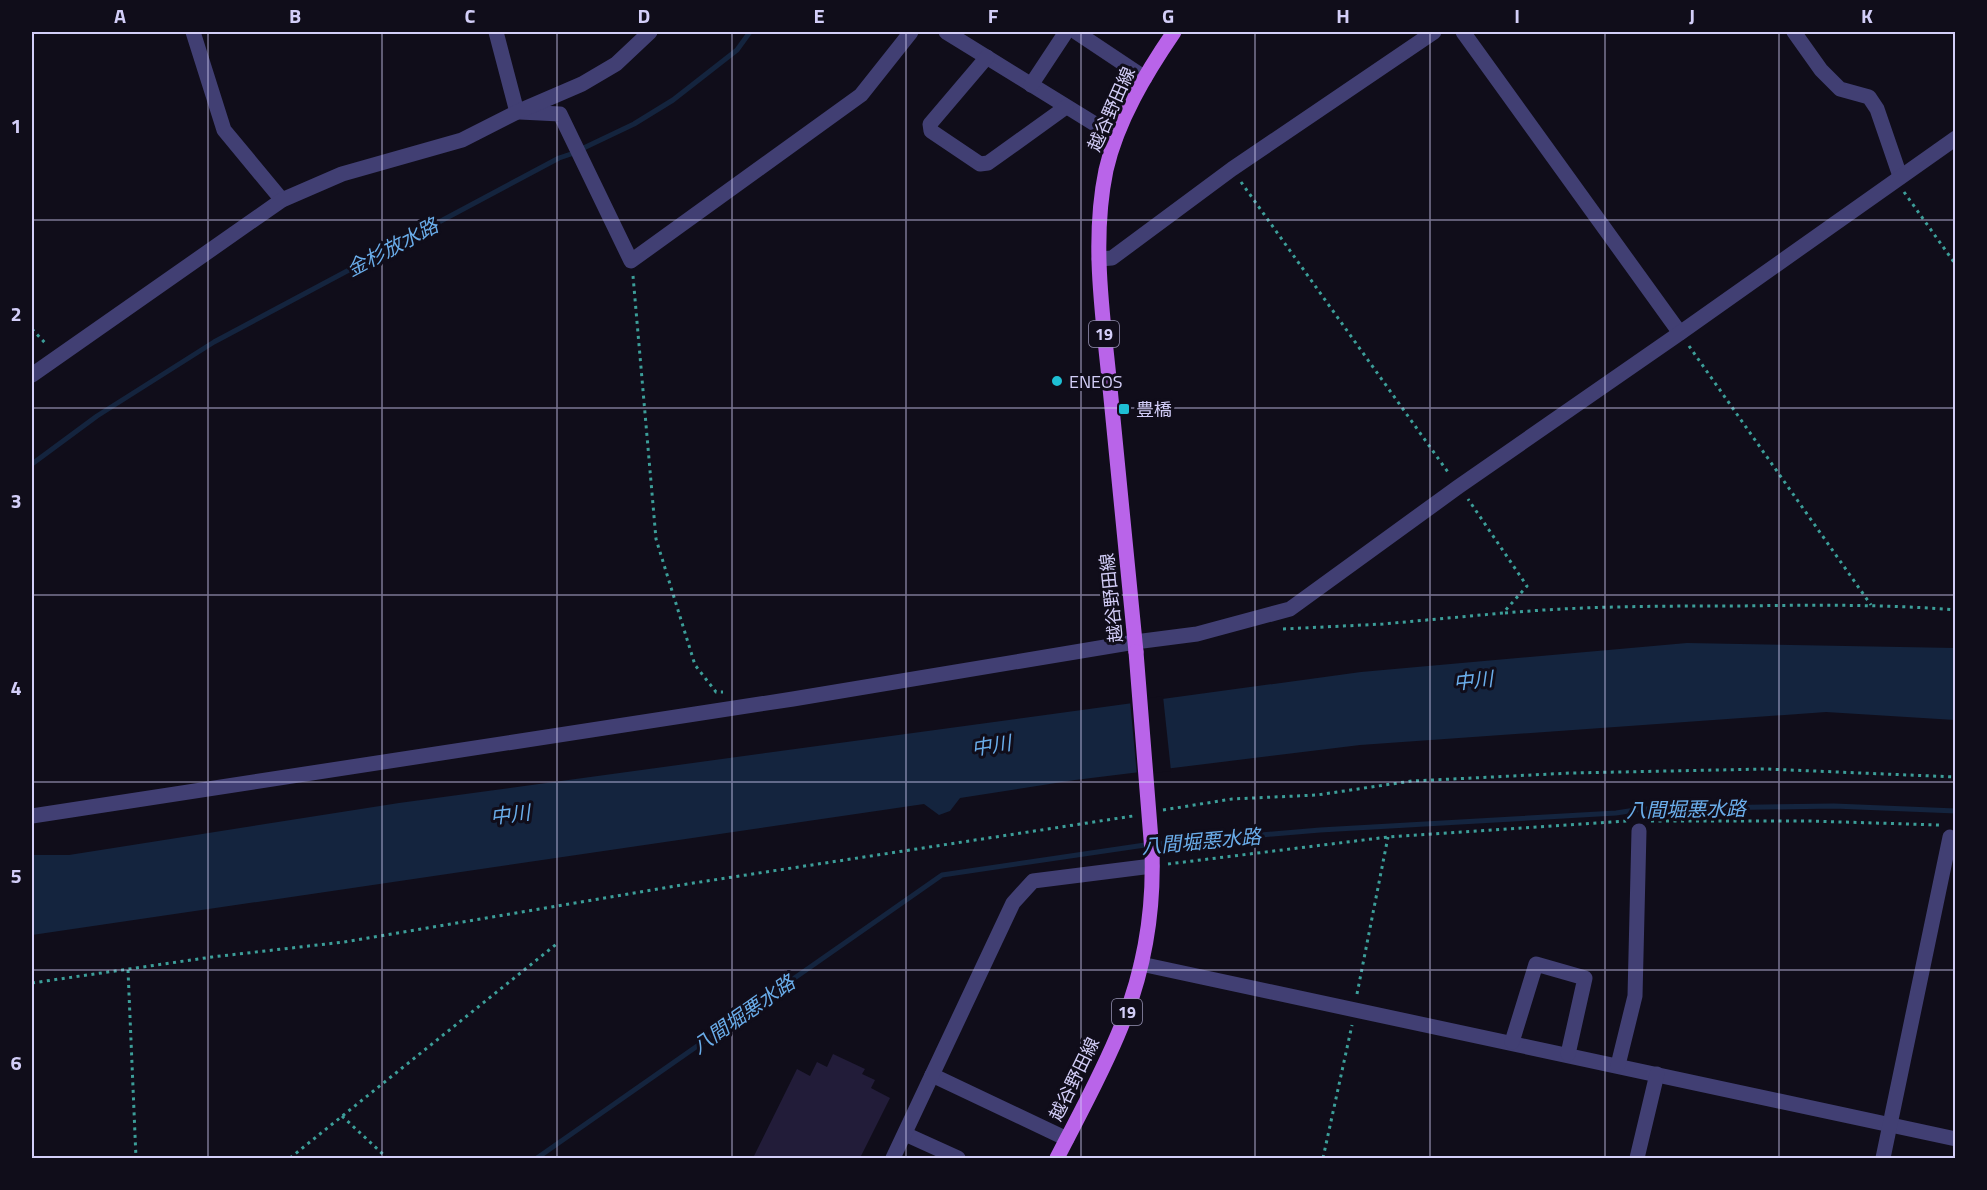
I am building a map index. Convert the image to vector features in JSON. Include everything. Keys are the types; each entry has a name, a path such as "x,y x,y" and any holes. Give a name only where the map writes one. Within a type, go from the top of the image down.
{"main road":[{"name":"越谷野田線","path":"1057,1158 1121,1026 1142,964 1148,931 1152,859 1136,647 1103,315 1098,224 1106,169 1116,137 1145,78 1174,32"}],"street":[{"path":"193,32 224,130 282,200"},
{"path":"496,32 517,112"},
{"path":"32,375 282,200 342,174 462,140 517,112 582,84 616,64 650,32"},
{"path":"517,112 560,114 631,261 861,95 911,32"},
{"path":"946,32 1116,137"},
{"path":"1031,85 1066,32"},
{"path":"1076,32 1145,78"},
{"path":"1099,259 1112,258 1232,169 1434,32"},
{"path":"1463,32 1680,333"},
{"path":"1794,32 1821,70 1840,89 1869,97 1877,109 1898,178"},
{"path":"987,57 930,124 931,131 980,164 988,163 1066,107"},
{"path":"32,816 1136,647 1197,634 1290,609 1458,487 1956,138"},
{"path":"1618,1065 1635,996 1639,824"},
{"path":"1883,1158 1946,831"},
{"path":"893,1158 1013,903 1033,881 1152,859"},
{"path":"1142,964 1956,1138"},
{"path":"1512,1042 1536,964 1585,978 1568,1054"},
{"path":"1637,1158 1657,1074"},
{"path":"932,1075 1067,1139"},
{"path":"905,1134 958,1158"}],"path":[{"path":"1232,169 1527,586 1503,613"},
{"path":"1898,178 1956,265"},
{"path":"631,261 656,539 695,664 716,692 727,692"},
{"path":"32,329 58,356"},
{"path":"1680,333 1871,605"},
{"path":"1276,629 1383,624 1570,607 1871,605 1956,610"},
{"path":"1158,811 1232,799 1317,795 1412,781 1571,773 1766,768 1956,777"},
{"path":"32,983 212,957 344,942 687,884 1137,816"},
{"path":"1152,859 1388,837 1639,824 1810,821 1946,831"},
{"path":"290,1158 560,942"},
{"path":"128,970 136,1158"},
{"path":"342,1116 387,1158"}],"water":[{"name":"中川","path":"1687,643 1955,648 1955,720 1826,712 1360,745 1075,780 960,798 950,811 939,815 924,804 32,935 32,855 69,855 399,803 1361,672"}],"pier":[{"path":"1163,696 1171,771 1137,775 1130,701"}],"building":[{"path":"833,1054 865,1069 862,1074 875,1080 871,1088 890,1098 860,1158 753,1158 797,1069 810,1076 817,1062 827,1067"}],"waterway":[{"name":"金杉放水路","path":"32,464 97,416 214,342 559,158 634,124 673,100 737,50 750,32"},
{"name":"八間堀悪水路","path":"537,1158 942,875 1145,845 1320,830 1616,813 1642,809 1834,806 1956,811"}],"place":[{"name":"ENEOS","path":"1057,381"},
{"name":"豊橋","path":"1124,409"}]}
